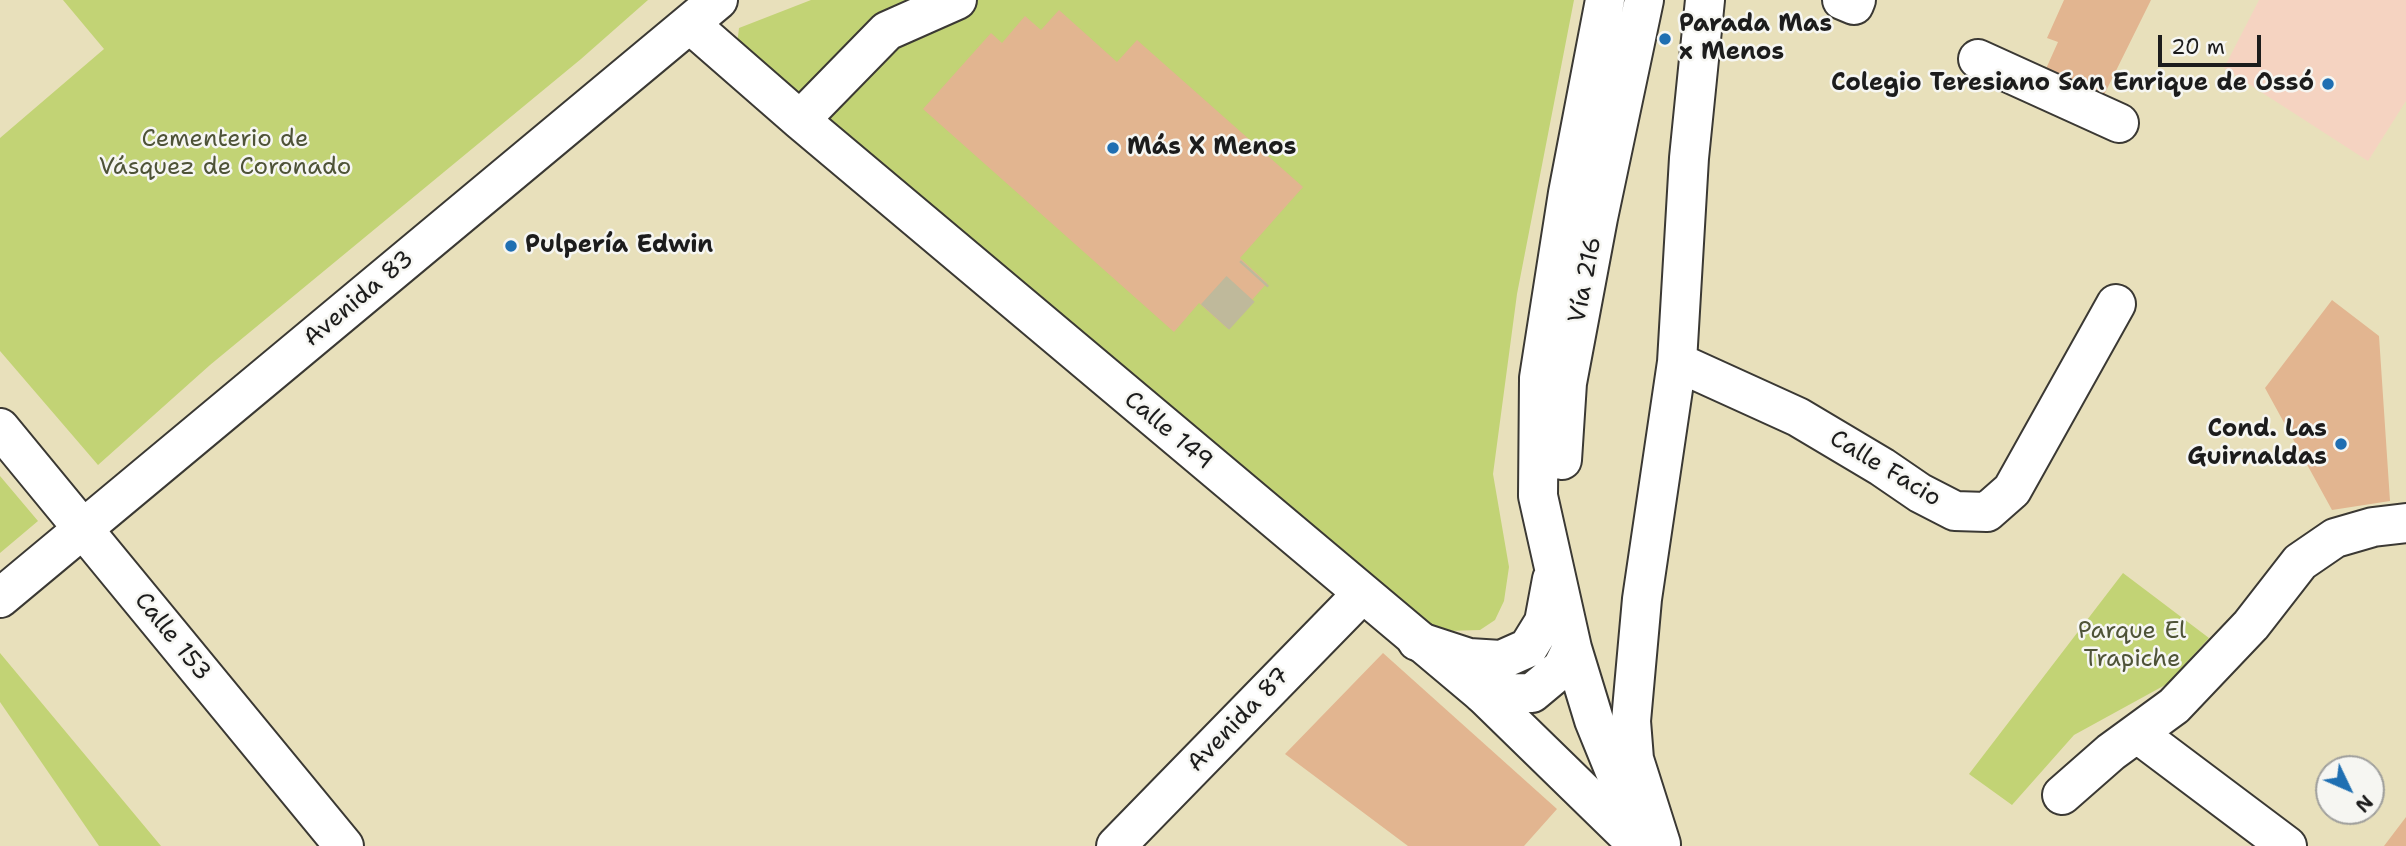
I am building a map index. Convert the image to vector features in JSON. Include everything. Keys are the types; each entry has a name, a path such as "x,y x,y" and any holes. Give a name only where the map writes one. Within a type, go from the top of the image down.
{"street":[{"path":"800,120 887,31 957,0"},
{"name":"Vía 216","path":"1605,0 1567,193 1539,378 1538,496 1572,648 1594,720 1629,806 1653,846"},
{"name":"Vía 216","path":"1555,563 1567,383 1598,218 1644,0"},
{"path":"1661,846 1634,759 1630,721 1642,599 1677,362 1689,158 1705,0"},
{"path":"1842,0 1854,5 1856,0"},
{"name":"Calle 149","path":"704,12 800,120 1483,694 1639,846"},
{"name":"Avenida 83","path":"0,598 704,12"},
{"path":"1978,59 2119,123"},
{"name":"Calle Facio","path":"1677,362 1798,417 1920,493 1955,511 1987,512 2012,490 2116,304"},
{"name":"Calle 153","path":"0,428 344,846"},
{"path":"2062,795 2111,751 2174,706 2251,625 2300,562 2335,538 2373,527 2406,523"},
{"path":"1417,641 1469,658 1501,660 1528,648 1544,622 1555,563"},
{"name":"Avenida 87","path":"1116,846 1362,594"},
{"path":"1483,694 1532,693 1562,667 1572,648"},
{"path":"2138,734 2287,846"}],"shaded area":[{"name":"Colegio Teresiano San Enrique de Ossó","path":"2259,0 2406,0 2406,101 2368,161 2224,68"}],"green space":[{"name":"Cementerio de Vásquez de Coronado","path":"63,0 648,0 581,59 210,365 98,465 0,351 0,138 104,49"},
{"path":"811,0 1574,0 1517,294 1493,474 1509,567 1504,601 1495,620 1480,630 1446,631 1418,619 737,44 739,28"},
{"path":"0,476 38,521 0,553"},
{"name":"Parque El Trapiche","path":"2123,573 2209,638 2167,684 2074,735 2012,805 1969,774"},
{"path":"0,653 161,846 99,846 0,702"}],"building":[{"path":"2064,0 2151,0 2103,97 2045,71 2058,42 2047,38"},
{"name":"Más X Menos","path":"1059,10 1117,62 1137,40 1303,187 1240,258 1267,283 1227,328 1199,303 1174,332 923,109 991,33 1002,43 1025,16 1041,30"},
{"name":"Cond. Las Guirnaldas","path":"2332,300 2379,336 2390,501 2332,510 2265,388"},
{"path":"1383,653 1557,809 1524,846 1408,846 1285,754"},
{"path":"2406,817 2406,846 2384,846"}],"tunnel":[{"path":"1215,317 1255,273"}],"place":[{"name":"Parada Mas x Menos","path":"1665,39"},
{"name":"Colegio Teresiano San Enrique de Ossó","path":"2328,84"},
{"name":"Más X Menos","path":"1113,148"},
{"name":"Pulpería Edwin","path":"511,246"},
{"name":"Cond. Las Guirnaldas","path":"2341,444"}]}
